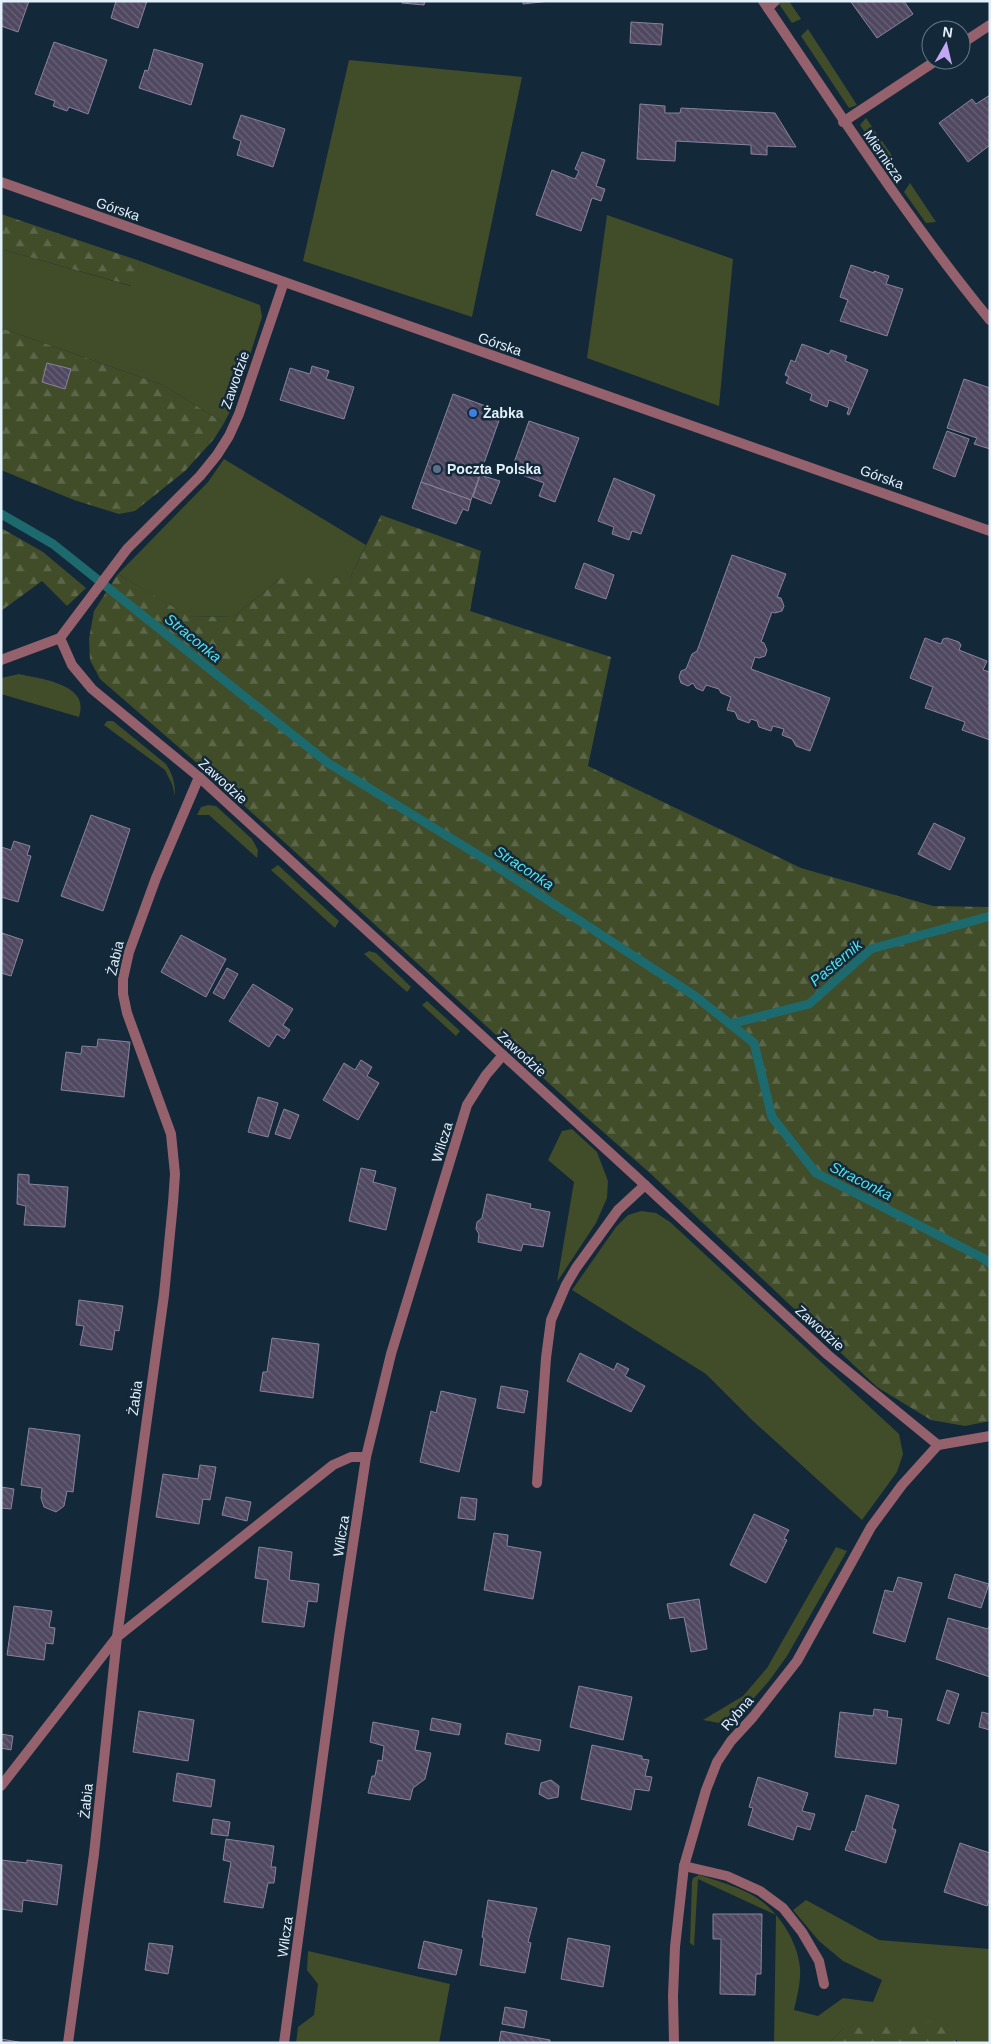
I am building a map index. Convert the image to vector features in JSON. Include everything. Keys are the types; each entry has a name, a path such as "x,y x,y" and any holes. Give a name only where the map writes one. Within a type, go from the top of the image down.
{"street":[{"name":"Miernicza","path":"769,3 844,122 919,230 990,320"},
{"path":"971,38 990,26"},
{"path":"844,122 922,70"},
{"name":"Górska","path":"1,182 990,530"},
{"name":"Zawodzie","path":"284,282 239,414 229,436 200,476 127,549 60,638 72,665 92,689 200,777 828,1355 938,1445"},
{"path":"1,660 60,638"},
{"name":"Żabia","path":"68,2043 94,1854 117,1637 164,1296 175,1174 171,1134 127,1013 123,994 123,979 129,952 149,896 200,777"},
{"name":"Wilcza","path":"284,2043 339,1637 366,1457 391,1354 467,1105 486,1075 503,1054"},
{"path":"537,1483 550,1320 576,1268 618,1210 645,1185"},
{"path":"938,1445 990,1436"},
{"name":"Rybna","path":"673,2043 672,1996 675,1947 684,1866 706,1790 717,1762 731,1741 753,1717 797,1660 871,1527 902,1485 938,1445"},
{"path":"1,1786 117,1637 333,1466 351,1458 366,1457"},
{"path":"684,1866 727,1876 760,1891 783,1908 802,1932 819,1960 824,1984"}],"green space":[{"path":"777,1 789,1 801,19 792,23"},
{"path":"808,29 857,105 849,108 801,36"},
{"path":"349,60 522,77 472,317 303,261"},
{"path":"866,118 893,157 884,160 860,125"},
{"path":"910,183 936,222 926,223 904,192"},
{"path":"1,214 140,261 132,286 1,249"},
{"path":"607,215 733,259 719,406 587,358"},
{"path":"1,249 131,286 140,261 260,305 262,317 235,402 224,423 163,385 1,328"},
{"path":"1,328 163,385 224,423 214,439 185,471 135,511 119,514 74,500 1,470"},
{"path":"224,459 366,545 350,578 281,578 233,617 187,616 118,574 208,482"},
{"path":"381,515 481,551 470,611 611,657 588,766 801,868 933,906 990,907 990,1421 965,1426 931,1420 877,1387 651,1174 205,770 100,679 90,660 89,639 94,611 118,574 188,616 233,617 281,578 350,578"},
{"path":"1,528 43,552 86,588 67,606 42,581 1,611"},
{"path":"19,674 51,681 71,690 78,697 81,706 79,717 1,694 1,678"},
{"path":"107,721 113,721 166,764 173,779 175,796 172,784 165,770 104,725"},
{"path":"208,805 216,806 252,839 258,850 257,858 209,815 197,815 201,807"},
{"path":"278,865 339,921 335,928 271,870"},
{"path":"369,951 376,953 411,987 407,992 364,954"},
{"path":"427,1001 460,1031 456,1036 422,1005"},
{"path":"572,1129 597,1152 608,1181 607,1198 596,1223 557,1282 574,1182 548,1160 562,1131"},
{"path":"641,1211 656,1213 670,1222 899,1434 903,1454 897,1472 862,1520 752,1420 706,1374 572,1290 616,1227 628,1215"},
{"path":"836,1547 847,1551 787,1656 769,1681 730,1725 703,1720 743,1696 767,1668"},
{"path":"699,1875 750,1894 765,1904 776,1915 698,1879 694,1946 690,1943 692,1882 693,1878"},
{"path":"806,1900 879,1940 990,1949 990,2043 957,2043 957,2040 843,2029 829,2043 774,2043 776,1915 786,1928 796,1948 800,1968 800,1979 794,2010 818,2016 843,1998 873,2002 882,1980 843,1961 819,1941 793,1910"},
{"path":"308,1951 450,1984 439,2043 296,2043 298,2027 314,2015 318,1984 307,1970"},
{"path":"943,2020 957,2043 829,2043 843,2029"}],"building":[{"path":"1,1 29,1 18,32 1,26"},
{"path":"116,1 147,1 138,28 111,18"},
{"path":"402,1 425,1 424,5 402,3"},
{"path":"523,1 550,1 523,4"},
{"path":"904,1 913,14 877,38 851,2"},
{"path":"631,22 663,24 661,45 630,43"},
{"path":"54,42 107,60 88,114 69,107 67,111 53,106 55,101 35,94"},
{"path":"154,49 203,64 191,105 139,88 145,70 148,71"},
{"path":"990,95 990,145 968,162 939,123 972,99 976,104"},
{"path":"640,104 665,106 665,113 680,113 681,108 775,113 796,147 767,146 767,155 751,154 751,145 676,141 675,161 637,159"},
{"path":"241,115 285,129 273,167 237,155 241,141 233,138"},
{"path":"582,152 605,160 596,186 605,189 601,201 592,198 581,231 536,215 552,170 575,179 579,171 575,169"},
{"path":"851,265 889,276 886,284 903,289 887,336 840,321 848,300 840,297"},
{"path":"802,344 829,354 831,350 847,356 845,361 868,370 849,415 847,414 849,408 829,400 827,407 810,400 812,394 786,383 789,377 785,375 791,360 795,362"},
{"path":"47,363 71,369 65,389 42,382"},
{"path":"312,366 329,371 326,379 354,387 344,419 280,400 290,368 310,374"},
{"path":"964,379 990,388 990,449 974,444 977,438 947,428"},
{"path":"453,394 502,412 471,500 421,482"},
{"path":"529,421 579,438 555,502 539,496 544,483 511,471"},
{"path":"947,431 969,439 955,477 933,468"},
{"path":"480,475 500,481 491,504 473,497"},
{"path":"614,478 655,495 641,534 632,531 629,540 612,534 614,527 598,521"},
{"path":"421,482 471,500 468,511 463,509 456,524 412,508"},
{"path":"732,555 786,574 777,597 781,598 784,606 782,611 772,612 761,642 764,643 767,650 765,656 755,657 751,669 830,698 810,751 796,746 792,739 782,735 784,729 773,726 771,731 759,727 757,721 751,719 749,723 738,719 735,712 727,710 731,697 721,693 719,689 706,685 703,691 696,688 693,683 688,686 681,683 679,677 681,671 686,669 692,654 697,651"},
{"path":"584,563 614,575 606,599 575,588"},
{"path":"925,638 941,644 943,639 947,638 959,642 961,645 959,650 987,661 983,670 990,672 990,740 962,730 965,722 925,708 933,687 910,678"},
{"path":"91,815 130,829 103,911 61,896"},
{"path":"934,823 965,838 950,870 918,854"},
{"path":"14,841 30,846 27,855 31,856 18,902 1,897 1,847 11,850"},
{"path":"2,933 23,940 11,976 1,973"},
{"path":"181,935 226,959 206,997 161,972"},
{"path":"227,968 238,974 224,999 213,993"},
{"path":"253,984 293,1009 283,1025 290,1030 284,1039 277,1034 269,1047 229,1021"},
{"path":"98,1039 130,1042 124,1097 61,1090 66,1052 81,1054 82,1046 97,1047"},
{"path":"361,1060 372,1067 367,1076 379,1083 358,1120 323,1100 344,1063 355,1070"},
{"path":"258,1097 278,1103 268,1137 248,1132"},
{"path":"284,1109 299,1115 290,1139 275,1134"},
{"path":"361,1168 376,1171 373,1182 396,1188 386,1230 349,1221"},
{"path":"18,1174 29,1175 29,1184 68,1187 65,1227 24,1225 26,1206 17,1204"},
{"path":"487,1194 531,1204 530,1208 550,1212 543,1247 523,1244 521,1251 478,1242 477,1222 482,1218"},
{"path":"79,1300 123,1306 119,1331 115,1330 112,1350 80,1345 84,1326 76,1325"},
{"path":"272,1338 319,1344 313,1398 260,1391 263,1372 267,1372"},
{"path":"580,1353 614,1370 617,1363 629,1369 625,1376 645,1386 631,1412 567,1381"},
{"path":"501,1386 528,1391 524,1413 497,1408"},
{"path":"441,1391 476,1399 459,1472 420,1462 431,1411 436,1413"},
{"path":"29,1428 80,1435 73,1492 67,1491 64,1506 56,1512 44,1507 41,1498 42,1488 21,1485"},
{"path":"200,1465 216,1467 210,1500 203,1499 199,1524 156,1517 163,1474 198,1479"},
{"path":"1,1487 14,1489 11,1509 1,1508"},
{"path":"226,1497 251,1502 247,1521 222,1515"},
{"path":"461,1497 477,1499 475,1520 458,1518"},
{"path":"754,1514 789,1530 784,1539 787,1540 766,1583 730,1565"},
{"path":"494,1533 508,1535 507,1546 541,1552 533,1599 484,1590"},
{"path":"259,1547 292,1552 289,1580 319,1584 317,1602 308,1601 304,1627 262,1622 268,1580 255,1578"},
{"path":"955,1574 989,1584 981,1608 948,1598"},
{"path":"898,1577 922,1583 905,1642 873,1633 885,1590 893,1592"},
{"path":"699,1599 707,1649 691,1652 684,1617 670,1619 667,1604"},
{"path":"14,1606 52,1611 49,1627 55,1628 53,1644 46,1643 44,1660 7,1655"},
{"path":"948,1618 988,1629 990,1624 990,1677 936,1659"},
{"path":"579,1686 632,1697 623,1740 570,1727"},
{"path":"947,1690 959,1694 949,1724 937,1720"},
{"path":"874,1709 888,1711 887,1717 902,1719 896,1764 835,1757 840,1712 873,1716"},
{"path":"139,1711 194,1720 188,1761 133,1752"},
{"path":"982,1712 990,1714 990,1730 979,1727"},
{"path":"432,1718 461,1724 459,1735 430,1730"},
{"path":"373,1722 419,1731 415,1750 431,1753 425,1779 413,1788 410,1800 368,1793 372,1776 375,1776 378,1760 382,1761 384,1746 370,1742"},
{"path":"507,1733 541,1740 539,1751 505,1744"},
{"path":"1,1734 13,1736 11,1750 1,1748"},
{"path":"592,1745 642,1756 642,1759 649,1760 645,1776 652,1777 649,1791 635,1789 631,1810 581,1799"},
{"path":"177,1773 215,1780 211,1807 173,1801"},
{"path":"758,1777 808,1793 802,1811 815,1814 810,1830 797,1826 793,1840 748,1825 753,1808 749,1807"},
{"path":"551,1780 559,1786 558,1797 548,1799 539,1794 541,1783"},
{"path":"866,1795 899,1805 892,1828 896,1830 886,1863 845,1850 852,1831 855,1832"},
{"path":"213,1819 230,1822 228,1836 211,1834"},
{"path":"226,1839 274,1846 271,1867 276,1867 274,1883 268,1883 263,1908 224,1902 231,1862 223,1860"},
{"path":"960,1843 990,1853 990,1897 987,1906 944,1892"},
{"path":"1,1860 27,1863 27,1860 62,1865 57,1905 23,1900 22,1912 1,1909"},
{"path":"488,1900 537,1908 528,1942 531,1943 525,1973 480,1965"},
{"path":"713,1914 762,1914 761,1974 756,1974 755,1995 720,1994 721,1939 713,1939"},
{"path":"568,1938 610,1946 603,1987 561,1979"},
{"path":"424,1941 462,1950 456,1975 418,1968"},
{"path":"149,1943 173,1946 168,1974 145,1970"},
{"path":"505,2007 527,2011 524,2028 502,2024"},
{"path":"501,2031 550,2040 550,2043 499,2043"},
{"path":"1,2039 24,2043 1,2043"}],"waterway":[{"name":"Straconka","path":"1,514 53,544 328,763 488,861 695,996 754,1043 772,1117 816,1173 990,1263"},
{"name":"Pasternik","path":"730,1024 809,1004 871,949 990,916"}],"place":[{"name":"Żabka","path":"473,413"},
{"name":"Poczta Polska","path":"437,469"}]}
